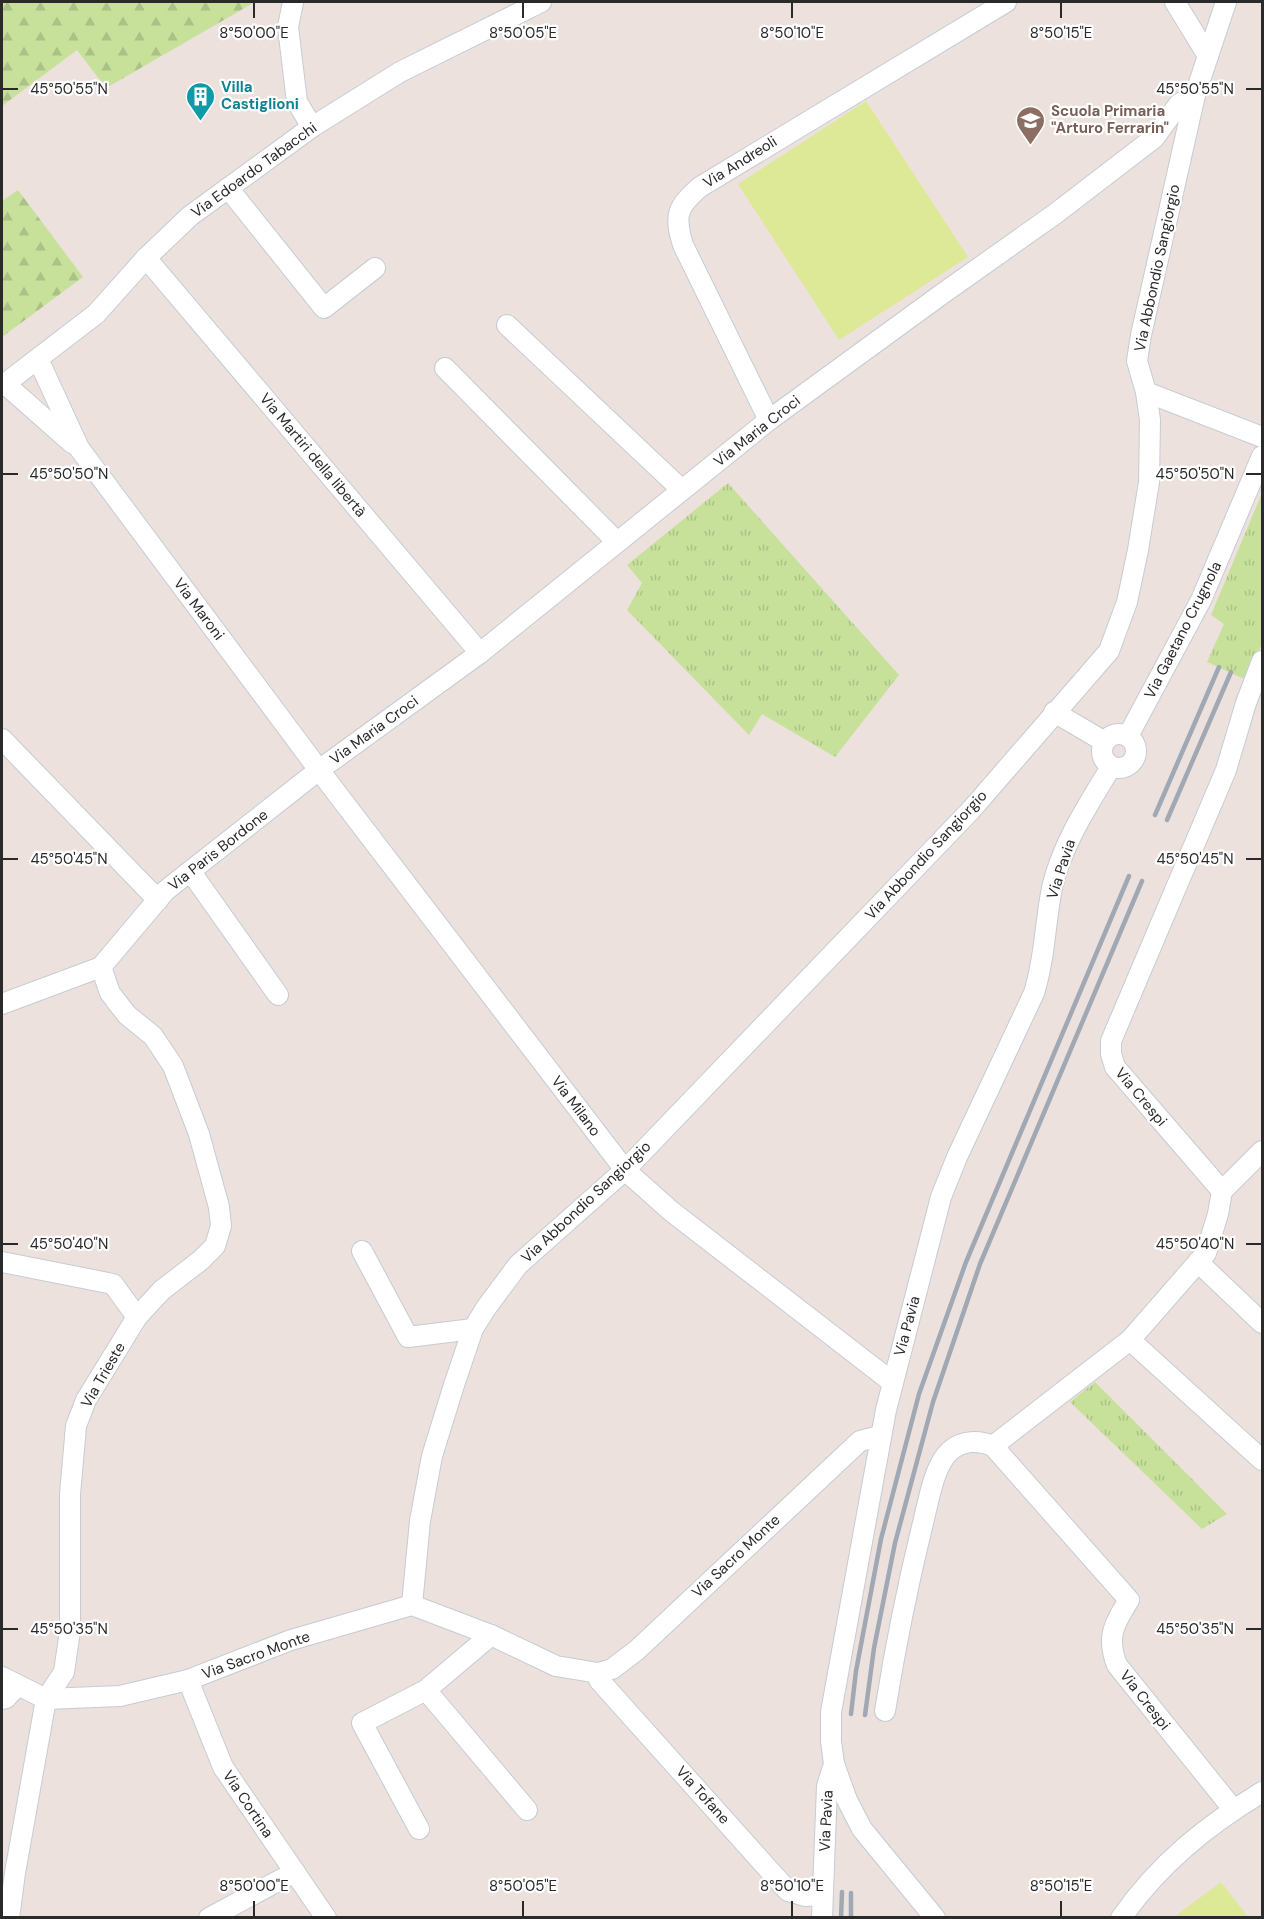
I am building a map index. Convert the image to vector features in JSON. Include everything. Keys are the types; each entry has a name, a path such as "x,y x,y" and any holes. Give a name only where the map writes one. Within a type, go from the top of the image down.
{"street":[{"path":"293,2 288,27 297,102 312,127"},
{"name":"Via Edoardo Tabacchi","path":"3,384 96,314 146,258 190,216 312,127 400,72 541,2"},
{"name":"Via Andreoli","path":"769,420 682,245 677,224 683,202 700,187 1006,2"},
{"path":"1175,2 1208,56"},
{"name":"Via Abbondio Sangiorgio","path":"412,1605 420,1521 432,1456 454,1385 474,1329 486,1308 518,1264 625,1170 971,810 1109,651 1127,602 1149,482 1150,420 1146,392 1137,361 1141,335 1195,95 1226,2"},
{"name":"Via Maria Croci","path":"319,770 480,653 769,420 1055,214 1154,138 1179,104 1195,95"},
{"path":"228,188 324,308 375,268"},
{"name":"Via Martiri della libertà","path":"146,258 480,653"},
{"path":"507,325 682,490"},
{"name":"Via Maroni","path":"38,359 79,448 319,770"},
{"path":"445,368 617,542"},
{"name":"Via Maroni","path":"3,384 79,448"},
{"path":"1146,392 1263,437"},
{"name":"Via Gaetano Crugnola","path":"1128,736 1201,600 1263,456"},
{"name":"Via Crespi","path":"1222,1191 1115,1067 1111,1054 1112,1041 1226,770 1246,703 1263,661"},
{"path":"1054,712 1105,742"},
{"path":"1115,735 1128,736 1136,748 1136,756 1126,767 1112,767 1103,755 1105,742 1115,735"},
{"path":"2,739 158,900"},
{"name":"Via Pavia","path":"822,1917 827,1786 834,1764 831,1741 832,1704 880,1436 892,1382 941,1197 957,1157 1034,993 1041,970 1053,885 1065,852 1079,818 1112,767"},
{"name":"Via Paris Bordone","path":"2,1004 100,967 165,891 319,770"},
{"name":"Via Milano","path":"319,770 625,1170 672,1210 892,1382"},
{"path":"191,872 278,995"},
{"name":"Via Trieste","path":"9,1917 46,1699 64,1672 70,1631 69,1494 76,1426 86,1400 137,1317 162,1290 201,1260 215,1246 221,1226 219,1207 199,1134 173,1066 153,1036 128,1015 110,993 100,967"},
{"path":"885,1711 895,1644 932,1487 941,1463 959,1444 984,1442 993,1446 1130,1340 1206,1253 1218,1214 1222,1191 1263,1151"},
{"path":"362,1251 408,1337 474,1329"},
{"path":"2,1262 112,1284 137,1317"},
{"path":"1198,1262 1263,1323"},
{"path":"1130,1340 1263,1460"},
{"name":"Via Sacro Monte","path":"598,1673 612,1669 637,1650 860,1442 880,1436"},
{"name":"Via Crespi","path":"993,1446 1129,1600 1115,1623 1112,1637 1112,1652 1118,1665 1124,1676 1233,1809"},
{"path":"412,1605 490,1635 556,1666 598,1673"},
{"name":"Via Sacro Monte","path":"2,1699 6,1698 9,1682 46,1699 120,1696 188,1680 291,1640 412,1605"},
{"path":"419,1829 362,1723 426,1690 490,1635"},
{"name":"Via Tofane","path":"598,1673 599,1680 788,1891 805,1896 822,1895"},
{"name":"Via Cortina","path":"188,1680 223,1767 326,1917"},
{"path":"426,1690 527,1810"},
{"path":"834,1764 847,1800 862,1829 934,1917"},
{"path":"1121,1917 1182,1849 1233,1809 1263,1792"},
{"path":"209,1917 295,1872"}],"green space":[{"path":"2,2 255,2 106,88 77,50 2,106"},
{"path":"866,101 968,257 839,340 738,184"},
{"path":"18,190 83,277 2,337 2,201"},
{"path":"728,483 899,675 835,757 762,714 749,735 627,610 642,583 627,565"},
{"path":"1262,493 1262,643 1248,678 1242,678 1207,662 1224,624 1211,615"},
{"path":"1095,1382 1227,1514 1202,1529 1070,1402"},
{"path":"1221,1882 1248,1917 1174,1917"}],"railway":[{"path":"1155,815 1219,667"},
{"path":"1167,820 1231,672"},
{"path":"851,1714 856,1671 881,1539 919,1394 966,1262 1129,876"},
{"path":"865,1715 874,1648 895,1543 933,1402 980,1264 1142,881"},
{"path":"841,1918 842,1892"},
{"path":"851,1893 851,1918"}],"place":[{"name":"Villa Castiglioni","path":"200,122"},
{"name":"Scuola Primaria \"Arturo Ferrarin\"","path":"1030,146"}]}
